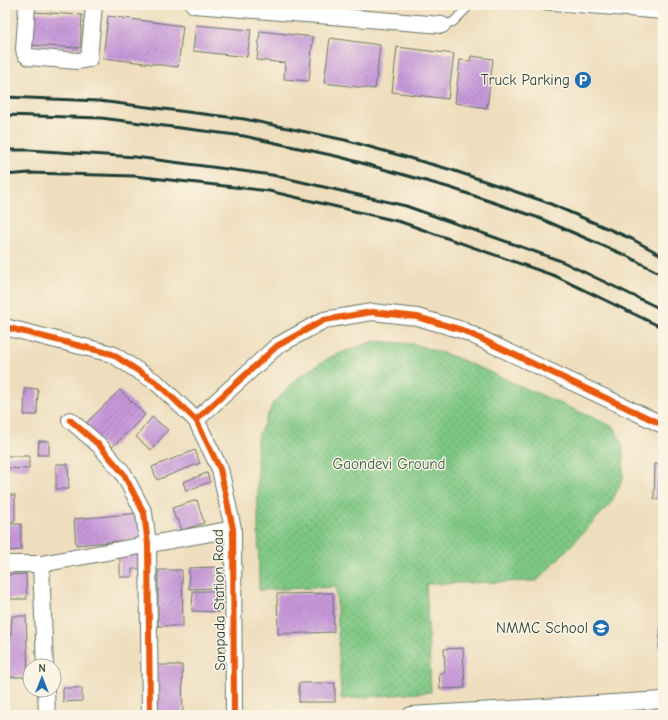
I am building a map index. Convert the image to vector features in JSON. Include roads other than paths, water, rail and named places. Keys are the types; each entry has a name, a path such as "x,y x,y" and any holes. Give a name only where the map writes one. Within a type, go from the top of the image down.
{"street":[{"path":"27,5 24,49 25,54 30,57 78,60 89,58 94,5"},
{"path":"194,5 442,25"},
{"path":"196,420 277,346 324,320 372,312 417,317 462,330 663,425"},
{"name":"Sanpada Station Road","path":"5,327 112,354 157,383 196,420 220,469 232,530 234,715"},
{"path":"70,420 99,445 123,473 144,514 148,544 150,715"},
{"path":"5,564 41,564 232,530"},
{"path":"41,564 45,658"},
{"path":"46,698 47,715"},
{"path":"411,715 663,700"}],"lane":[{"path":"442,25 453,22 470,5"},
{"path":"541,5 663,15"}],"railway":[{"path":"5,97 99,101 244,119 345,140 452,170 546,202 632,239 663,256"},
{"path":"5,115 101,118 244,136 340,157 451,188 539,218 627,256 663,275"},
{"path":"5,150 29,150 135,157 272,175 406,206 561,261 663,310"},
{"path":"5,175 29,173 134,176 269,191 401,222 555,276 663,328"}],"place":[{"name":"Truck Parking","path":"583,80"},
{"name":"NMMC School","path":"601,628"}],"park label":[{"name":"Gaondevi Ground","path":"389,464"}]}
